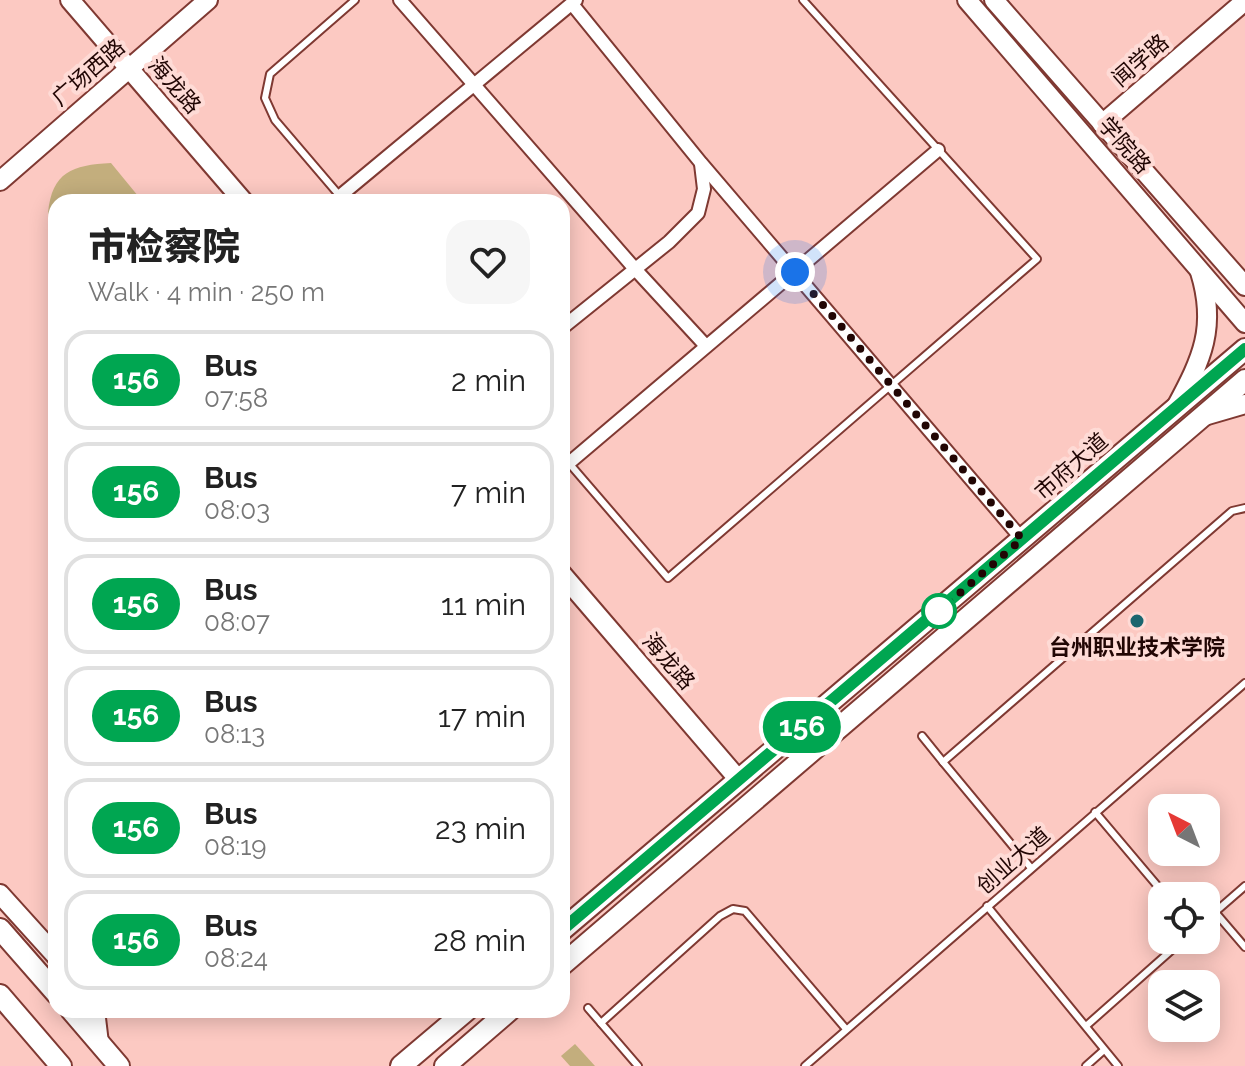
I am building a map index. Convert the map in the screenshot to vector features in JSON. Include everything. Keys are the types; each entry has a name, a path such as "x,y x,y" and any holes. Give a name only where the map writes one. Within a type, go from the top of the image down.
{"main road":[{"name":"海龙路","path":"70,0 237,194"},
{"name":"广场西路","path":"0,181 208,0"},
{"name":"学院路","path":"967,0 1245,323"},
{"name":"学院路","path":"994,0 1245,286"},
{"name":"闻学路","path":"1102,124 1245,1"},
{"path":"1221,260 1245,269"},
{"path":"1175,409 1208,333 1209,310 1198,266"},
{"name":"市府大道","path":"570,923 1245,349"},
{"path":"570,958 1245,380"},
{"path":"1202,417 1245,404"},
{"name":"海龙路","path":"570,583 739,780"},
{"path":"0,894 48,947"},
{"path":"0,929 48,984"},
{"path":"0,995 61,1066"},
{"path":"16,1014 46,1066"},
{"path":"78,1018 119,1066"},
{"path":"96,1018 99,1043"},
{"path":"401,1066 457,1018"},
{"path":"445,1066 501,1018"},
{"path":"385,1066 436,1036"}],"street":[{"path":"400,0 570,194"},
{"path":"348,194 473,83 574,2 701,163 1022,539"},
{"path":"570,455 706,346 938,150"},
{"path":"570,322 669,242 698,213 704,189 701,163"},
{"path":"570,194 706,346"}],"lane":[{"path":"338,194 275,120 265,98 270,74 355,0"},
{"path":"570,465 668,578 1037,259 803,0"},
{"path":"943,762 1232,511 1245,508"},
{"name":"创业大道","path":"805,1066 1245,683"},
{"path":"922,736 1031,868"},
{"path":"1095,812 1154,882"},
{"path":"1220,908 1245,886"},
{"path":"987,906 1118,1066"},
{"path":"601,1023 720,916 733,909 745,911 846,1029"},
{"path":"1220,918 1245,947"},
{"path":"1086,1026 1167,954"},
{"path":"588,1008 638,1066"},
{"path":"1086,1066 1104,1050"}],"shaded area":[{"path":"111,163 136,194 52,194 66,173 85,166"},
{"path":"575,1044 595,1066 570,1066 561,1056"}],"bus line":[{"name":"156","path":"570,923 1245,349"}],"place":[{"name":"台州职业技术学院","path":"1137,621"}],"route":[{"path":"795,272 1022,539 930,619 939,611"}]}
